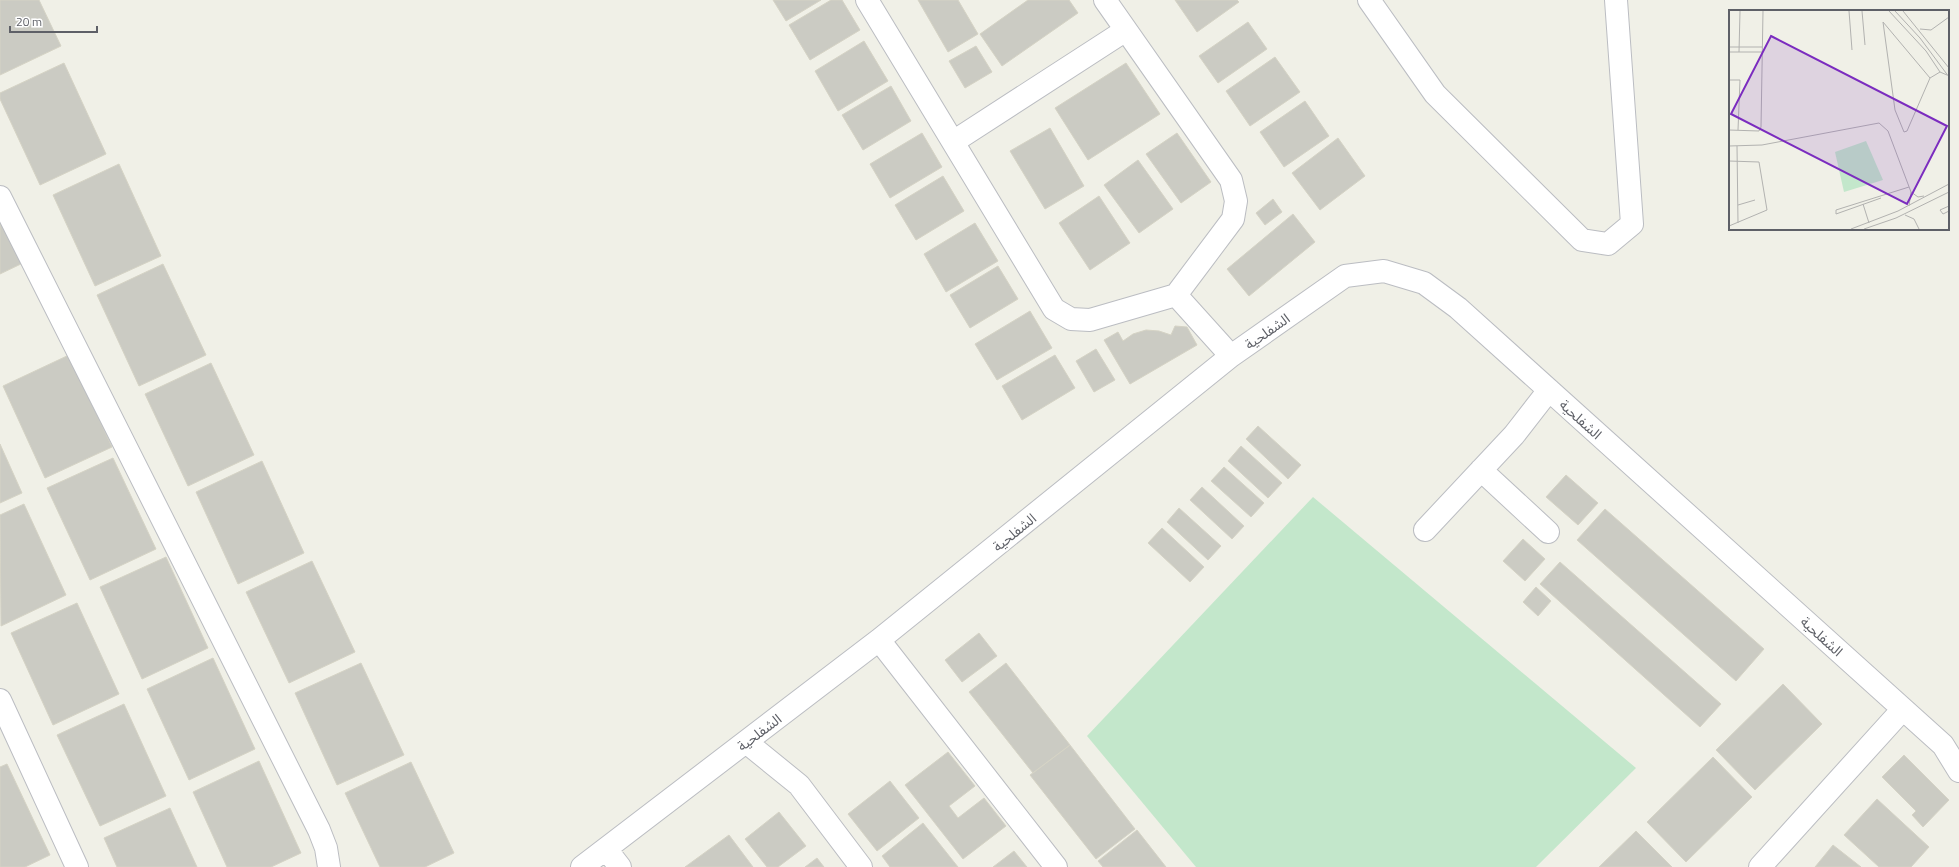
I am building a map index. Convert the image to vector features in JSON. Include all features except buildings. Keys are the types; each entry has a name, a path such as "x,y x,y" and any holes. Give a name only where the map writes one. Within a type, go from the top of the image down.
{"street":[{"path":"867,0 1054,309 1071,319 1090,320 1176,295 1233,219 1236,201 1231,180 1105,0"},
{"path":"1369,0 1435,94 1582,240 1608,244 1632,224 1616,0"},
{"path":"953,142 1126,30"},
{"path":"0,197 319,830 326,848 329,867"},
{"name":"الشفلحية","path":"582,867 879,640 1231,356 1345,276 1384,271 1424,283 1458,308 1903,709 1951,747 1959,771"},
{"path":"1176,295 1231,356"},
{"path":"1425,530 1514,435 1549,390"},
{"path":"1481,470 1548,532"},
{"path":"879,640 1056,867"},
{"path":"0,700 77,867"},
{"path":"1760,867 1903,709"},
{"path":"746,742 799,786 861,867"},
{"path":"606,849 620,867"}],"green space":[{"path":"1313,497 1636,768 1536,867 1196,867 1087,736"}]}
